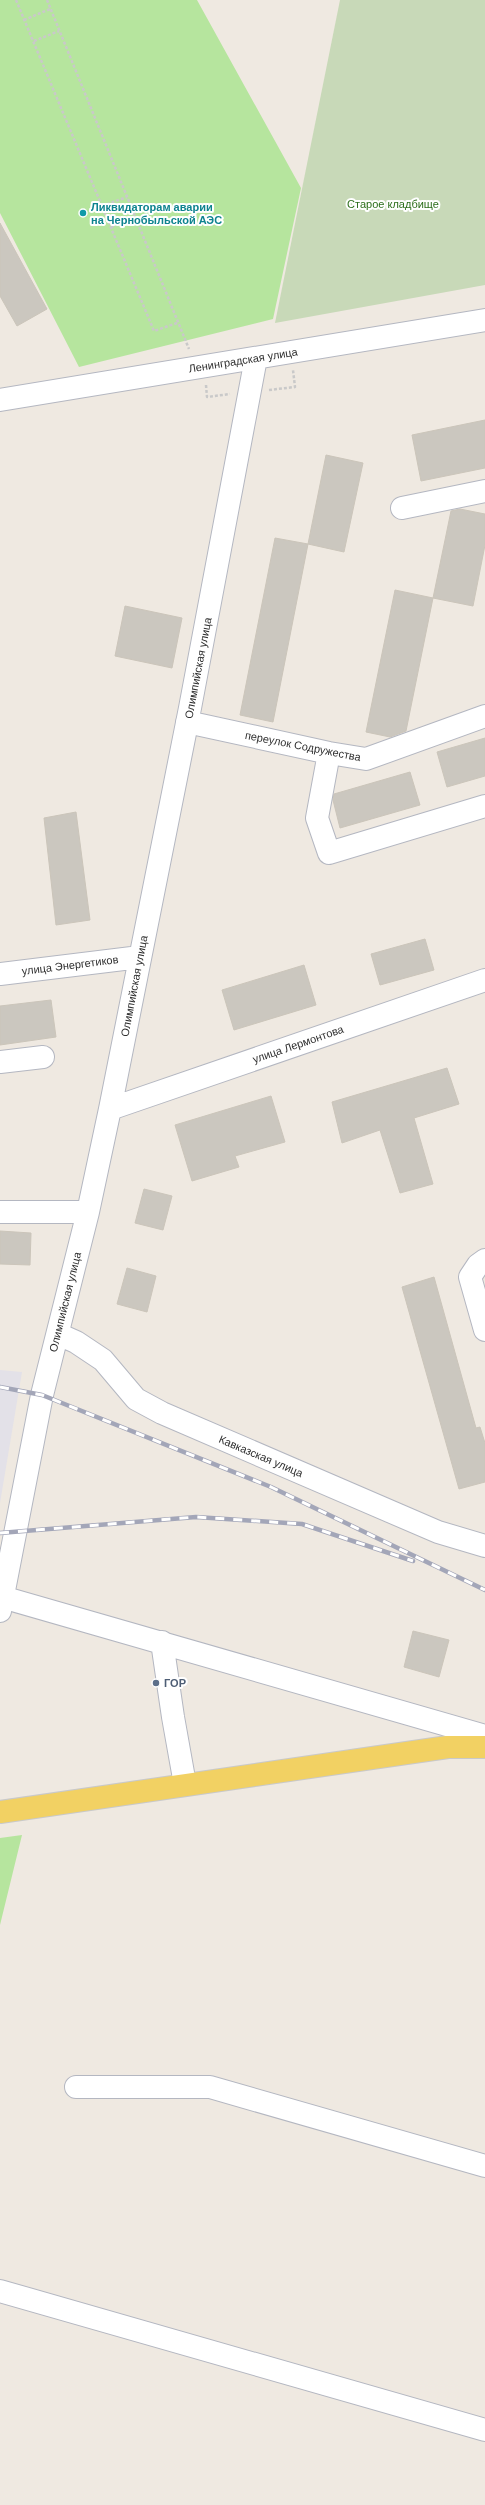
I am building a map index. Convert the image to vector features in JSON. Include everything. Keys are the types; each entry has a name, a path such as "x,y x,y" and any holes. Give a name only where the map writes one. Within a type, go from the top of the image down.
{"main road":[{"path":"0,1812 448,1747 485,1747"}],"street":[{"name":"Ленинградская улица","path":"0,400 485,320"},
{"name":"Олимпийская улица","path":"2,1590 42,1395 88,1212 110,1109 187,722 256,358"},
{"path":"402,508 485,491"},
{"name":"переулок Содружества","path":"187,722 329,753 366,759 485,716"},
{"path":"329,753 317,818 329,853 485,806"},
{"name":"улица Энергетиков","path":"0,974 140,957"},
{"name":"улица Лермонтова","path":"110,1109 485,980"},
{"path":"0,1062 43,1057"},
{"path":"0,1212 88,1212"},
{"path":"485,1260 478,1265 470,1277 485,1330"},
{"name":"Кавказская улица","path":"58,1334 76,1342 103,1360 136,1399 162,1413 438,1532 485,1546"},
{"path":"2,1590 162,1642 485,1736"},
{"path":"162,1642 185,1784"},
{"path":"76,2087 210,2087 485,2166"},
{"path":"0,2291 485,2430"}],"path":[{"path":"16,0 154,331 178,322"},
{"path":"47,0 197,368"},
{"path":"24,20 50,9"},
{"path":"33,41 59,31"},
{"path":"102,206 127,197"},
{"path":"111,227 135,218"}],"shaded area":[{"path":"0,1370 22,1372 0,1503"}],"green space":[{"path":"0,0 197,0 301,188 273,319 79,367 0,213"},
{"name":"Старое кладбище","path":"340,0 485,0 485,285 275,323"},
{"path":"22,1835 0,1925 0,1838"}],"building":[{"path":"0,223 47,309 17,326 0,296"},
{"path":"485,420 485,468 421,481 412,435"},
{"path":"326,455 363,463 344,552 308,544"},
{"path":"460,509 485,514 485,545 473,606 433,598 451,511"},
{"path":"275,538 308,544 273,722 240,715"},
{"path":"395,590 433,598 406,731 390,737 366,732"},
{"path":"125,606 182,618 172,668 115,656"},
{"path":"485,738 485,776 447,787 437,752"},
{"path":"410,772 420,805 340,828 333,800 334,794"},
{"path":"76,812 90,920 56,925 44,818"},
{"path":"425,939 434,970 380,985 371,954"},
{"path":"304,965 316,1005 234,1030 222,990"},
{"path":"51,1000 56,1037 0,1045 0,1006"},
{"path":"447,1068 459,1104 414,1118 433,1184 400,1193 380,1130 342,1143 332,1102"},
{"path":"271,1096 285,1142 235,1156 239,1167 192,1181 175,1125"},
{"path":"144,1189 172,1196 163,1230 135,1223"},
{"path":"0,1231 31,1233 30,1265 0,1264"},
{"path":"127,1268 156,1276 147,1312 117,1304"},
{"path":"434,1277 476,1428 480,1427 485,1443 485,1482 459,1489 402,1287"},
{"path":"413,1631 449,1640 439,1677 404,1667"}],"railway":[{"path":"0,1387 42,1395 271,1487 485,1590"},
{"path":"0,1533 196,1517 302,1524 413,1561"}],"place":[{"name":"Ликвидаторам аварии на Чернобыльской АЭС","path":"83,213"},
{"name":"ГОР","path":"156,1683"}]}
